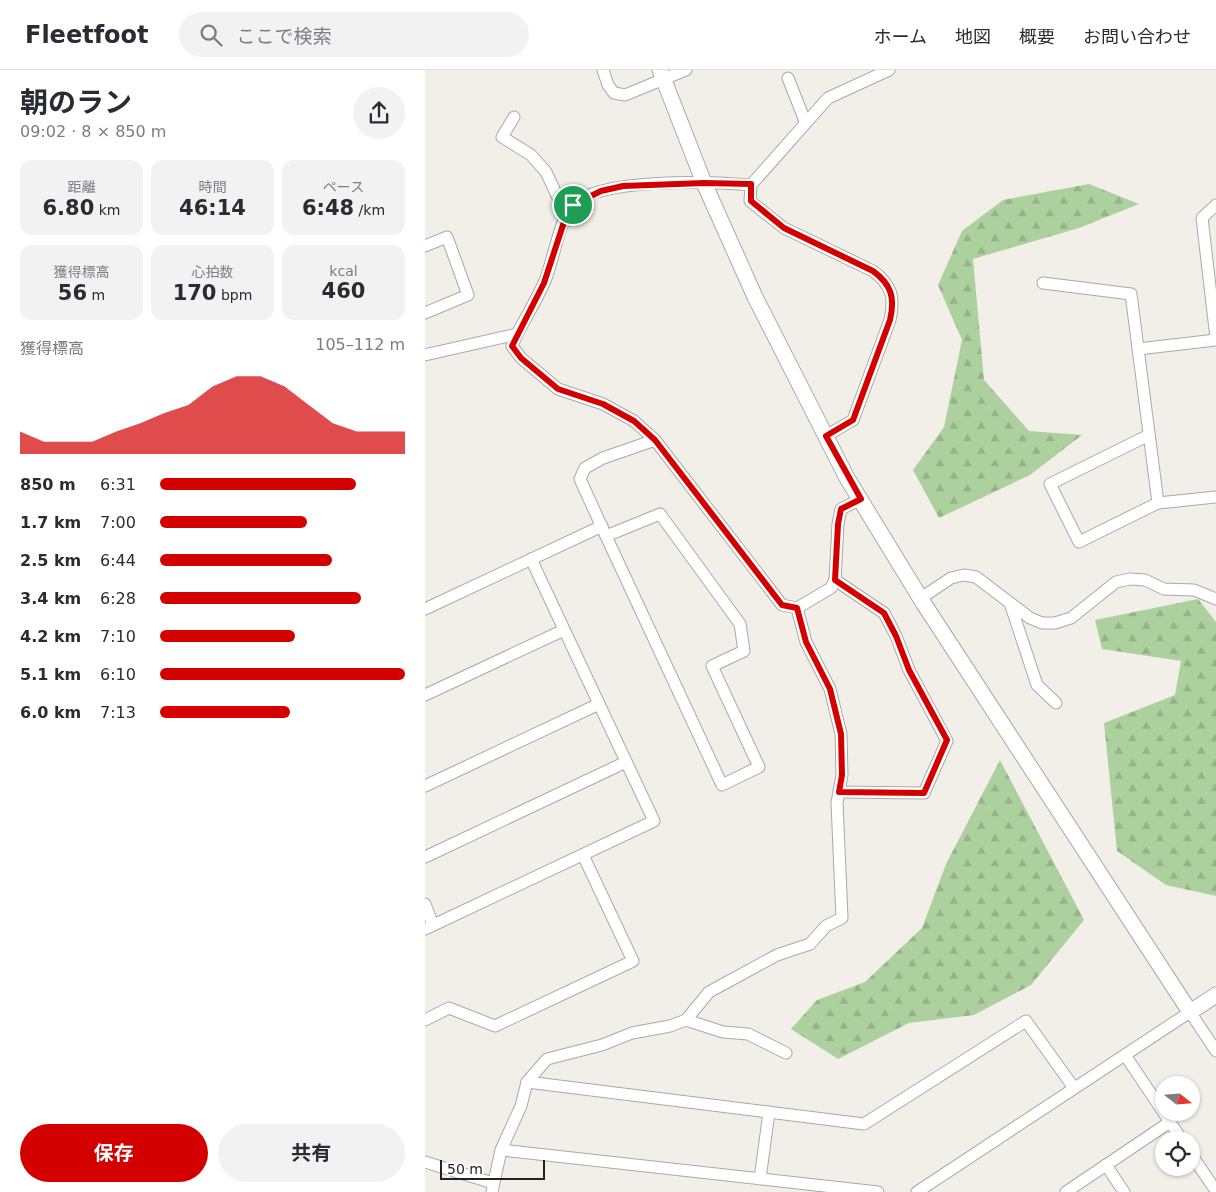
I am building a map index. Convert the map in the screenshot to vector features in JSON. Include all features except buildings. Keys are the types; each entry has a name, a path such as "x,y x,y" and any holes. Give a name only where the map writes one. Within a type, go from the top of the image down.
{"street":[{"path":"603,70 608,85 614,93 625,95 662,75 686,70"},
{"path":"826,436 853,420 890,320 894,303 883,279 873,271 784,228 751,201 751,184 805,121 828,98 886,71"},
{"path":"662,75 704,183 755,297 826,436 861,499 921,598 1216,1051"},
{"path":"788,78 805,121"},
{"path":"514,117 503,137 531,155 546,172 567,217"},
{"path":"751,184 704,183 623,186 608,189 573,205 544,283 512,346 521,358 558,389 603,404 634,421 655,440 782,605 797,608 831,588 835,580 838,524 841,509 861,499"},
{"path":"1138,349 1216,339 1202,218 1216,205"},
{"path":"425,246 447,237 468,295 425,313"},
{"path":"1043,283 1131,294 1158,503"},
{"path":"425,355 517,334"},
{"path":"1149,434 1050,484 1079,542 1158,503 1216,497"},
{"path":"425,609 531,559 604,531 660,514 740,624 744,651 712,666 759,767 722,785 604,531 580,479 585,468 603,458 655,440"},
{"path":"425,904 429,927 653,821 531,559"},
{"path":"921,598 951,578 964,575 976,577 1030,618 1042,623 1055,624 1071,618 1116,582 1130,579 1145,580 1164,589 1194,590 1216,599"},
{"path":"835,580 884,613 896,636 909,670 947,740 924,793 839,792"},
{"path":"1010,603 1037,685 1056,702"},
{"path":"425,1162 493,1187 501,1150 521,1106 527,1082 547,1060 602,1045 632,1033 670,1026 686,1020 709,992 777,955 810,944 826,926 842,918 837,803 842,775 841,734 830,689 806,642 797,608"},
{"path":"425,695 565,630"},
{"path":"425,786 599,704"},
{"path":"425,857 626,762"},
{"path":"425,1020 449,1008 495,1026 633,961 583,855"},
{"path":"917,1192 1216,995"},
{"path":"686,1020 723,1032 749,1034 786,1053"},
{"path":"527,1082 864,1124 1026,1021 1074,1088"},
{"path":"1125,1055 1176,1131"},
{"path":"760,1179 769,1112"},
{"path":"1065,1192 1169,1122"},
{"path":"501,1150 878,1192"},
{"path":"1106,1165 1124,1192"},
{"path":"1200,1167 1216,1191"}],"green space":[{"path":"1089,184 1139,204 1079,228 973,259 984,380 1029,431 1082,435 1030,475 939,518 913,470 944,427 962,340 938,285 962,231 1003,200"},
{"path":"1198,599 1216,622 1216,896 1166,885 1117,851 1104,723 1175,695 1181,661 1102,649 1095,620"},
{"path":"1000,760 1084,920 1031,985 974,1015 909,1023 838,1059 791,1029 817,1000 865,982 922,928 946,864"}],"route":[{"path":"704,183 751,184 751,201 784,228 873,271 883,279 889,289 894,303 890,320 853,420 826,436 847,478 861,499 841,509 838,524 835,580 884,613 896,636 909,670 947,740 924,793 839,792 842,775 841,734 830,689 806,642 797,608 782,605 655,440 634,421 603,404 558,389 521,358 512,346 544,283 564,222 573,205 601,191 623,186 704,183"}]}
